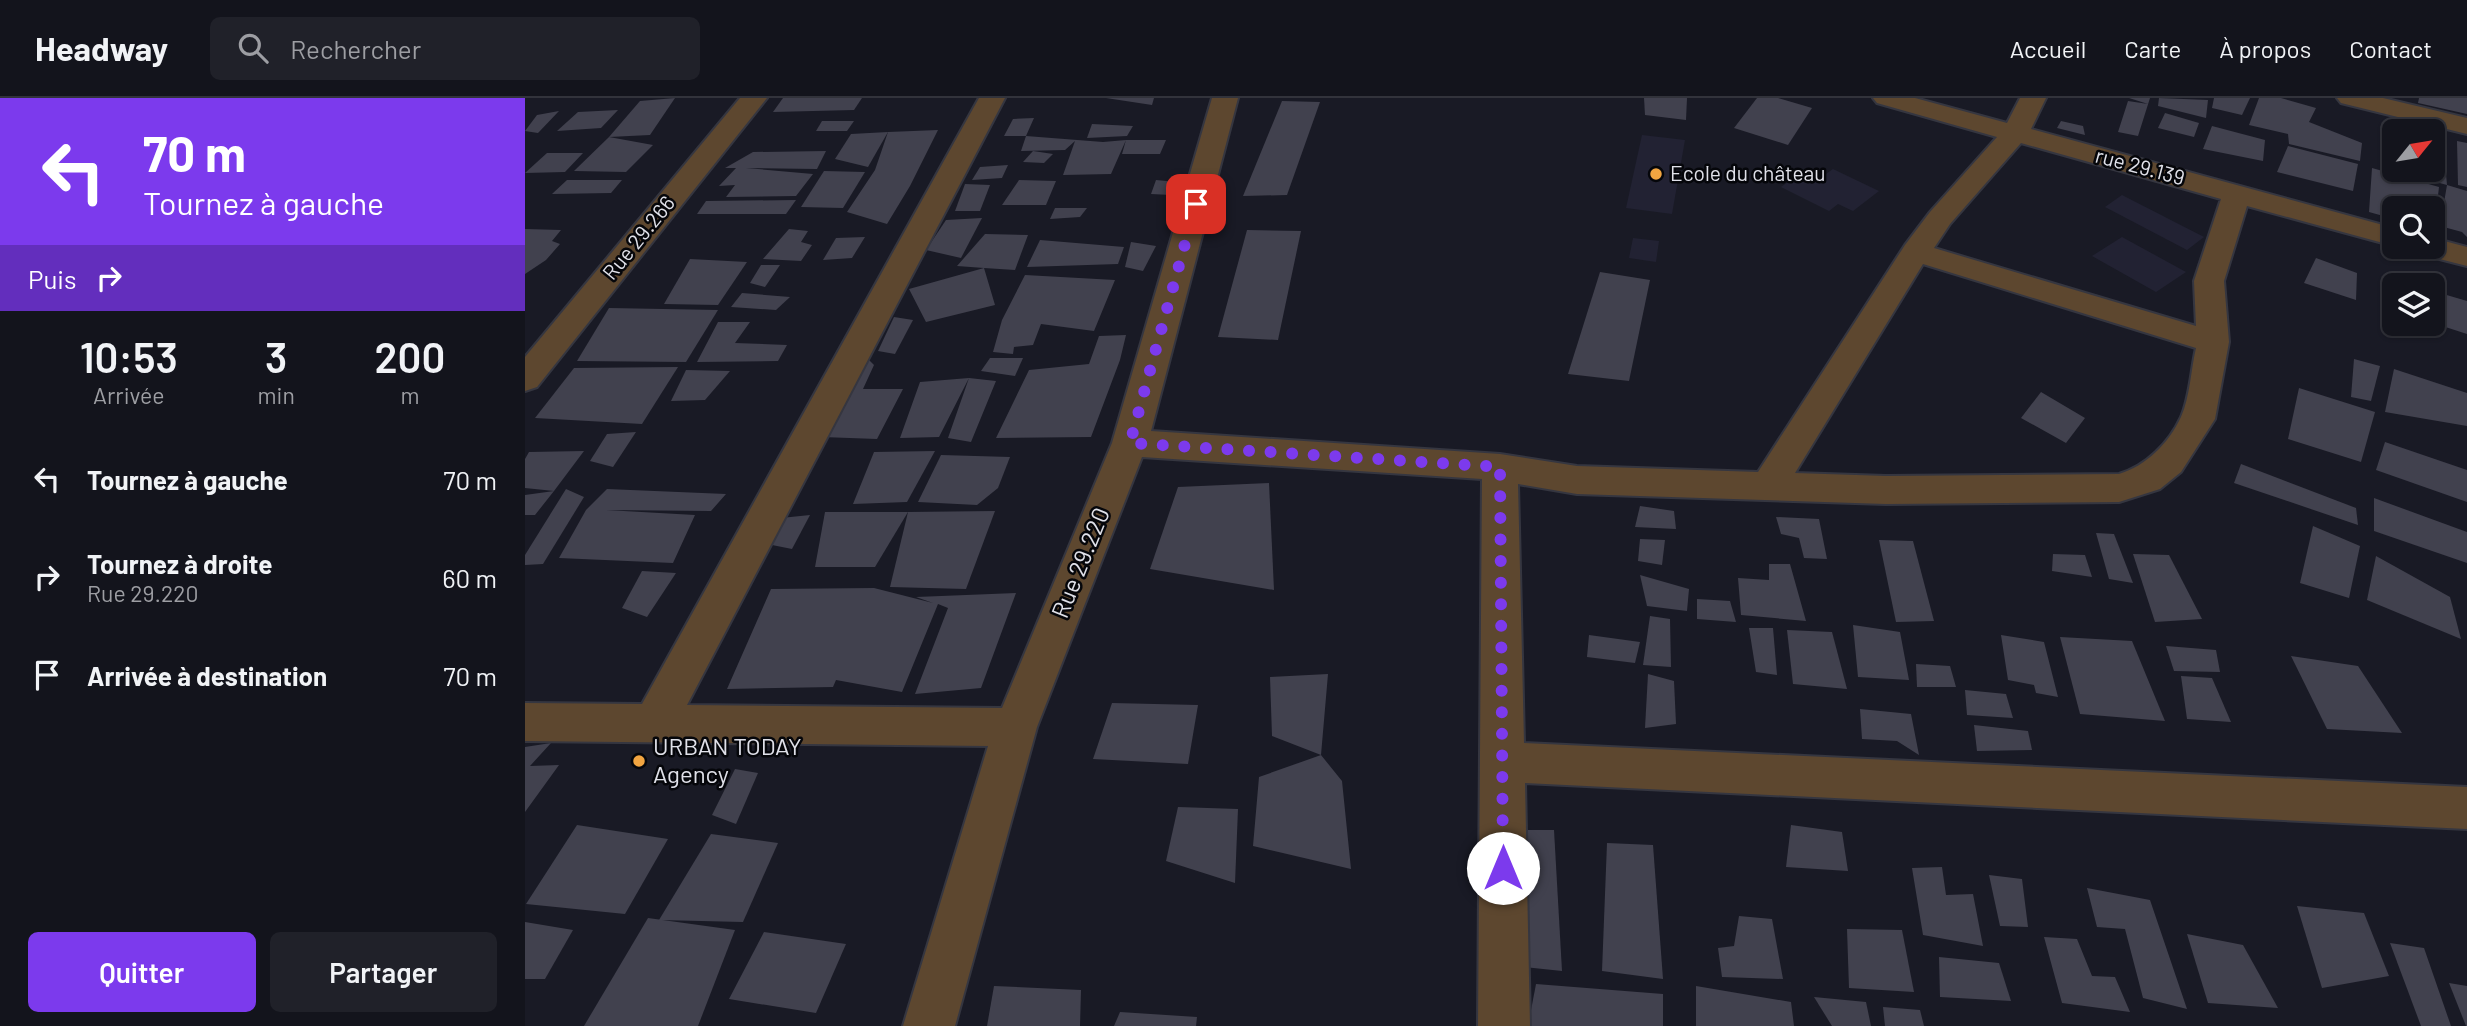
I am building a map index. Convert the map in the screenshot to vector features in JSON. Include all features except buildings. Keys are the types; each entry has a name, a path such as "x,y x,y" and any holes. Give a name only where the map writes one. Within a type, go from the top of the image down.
{"street":[{"name":"Rue 29.266","path":"528,372 754,98"},
{"path":"654,724 992,98"},
{"name":"Rue 29.220","path":"929,1026 1014,727 1130,443 1225,98"},
{"name":"rue 29.139","path":"1885,98 2382,233"},
{"path":"1767,486 1916,252 1940,218 2016,132 2033,98"},
{"path":"2350,98 2467,126"},
{"path":"1130,443 1500,467 1577,480 1886,490 2119,488 2147,479 2168,463 2198,419 2213,342 2209,281 2237,193"},
{"path":"2445,251 2467,257"},
{"path":"1916,252 2213,342"},
{"path":"1500,467 1504,1026"},
{"path":"525,722 1014,727"},
{"path":"1503,762 2467,808"}],"shaded area":[{"name":"Ecole du château","path":"1642,135 1685,140 1672,214 1626,208"},
{"name":"Ecole du château","path":"1833,169 1879,191 1853,211 1838,204 1829,211 1781,187 1796,176 1812,184"},
{"path":"2122,195 2204,237 2187,250 2105,207"},
{"path":"2122,237 2186,272 2156,292 2092,256"},
{"name":"Ecole du château","path":"1633,238 1659,241 1656,262 1629,258"}],"place":[{"name":"Ecole du château","path":"1656,174"},
{"name":"URBAN TODAY Agency","path":"639,761"}],"route":[{"path":"1196,204 1130,443 1500,467 1503,868"}]}
